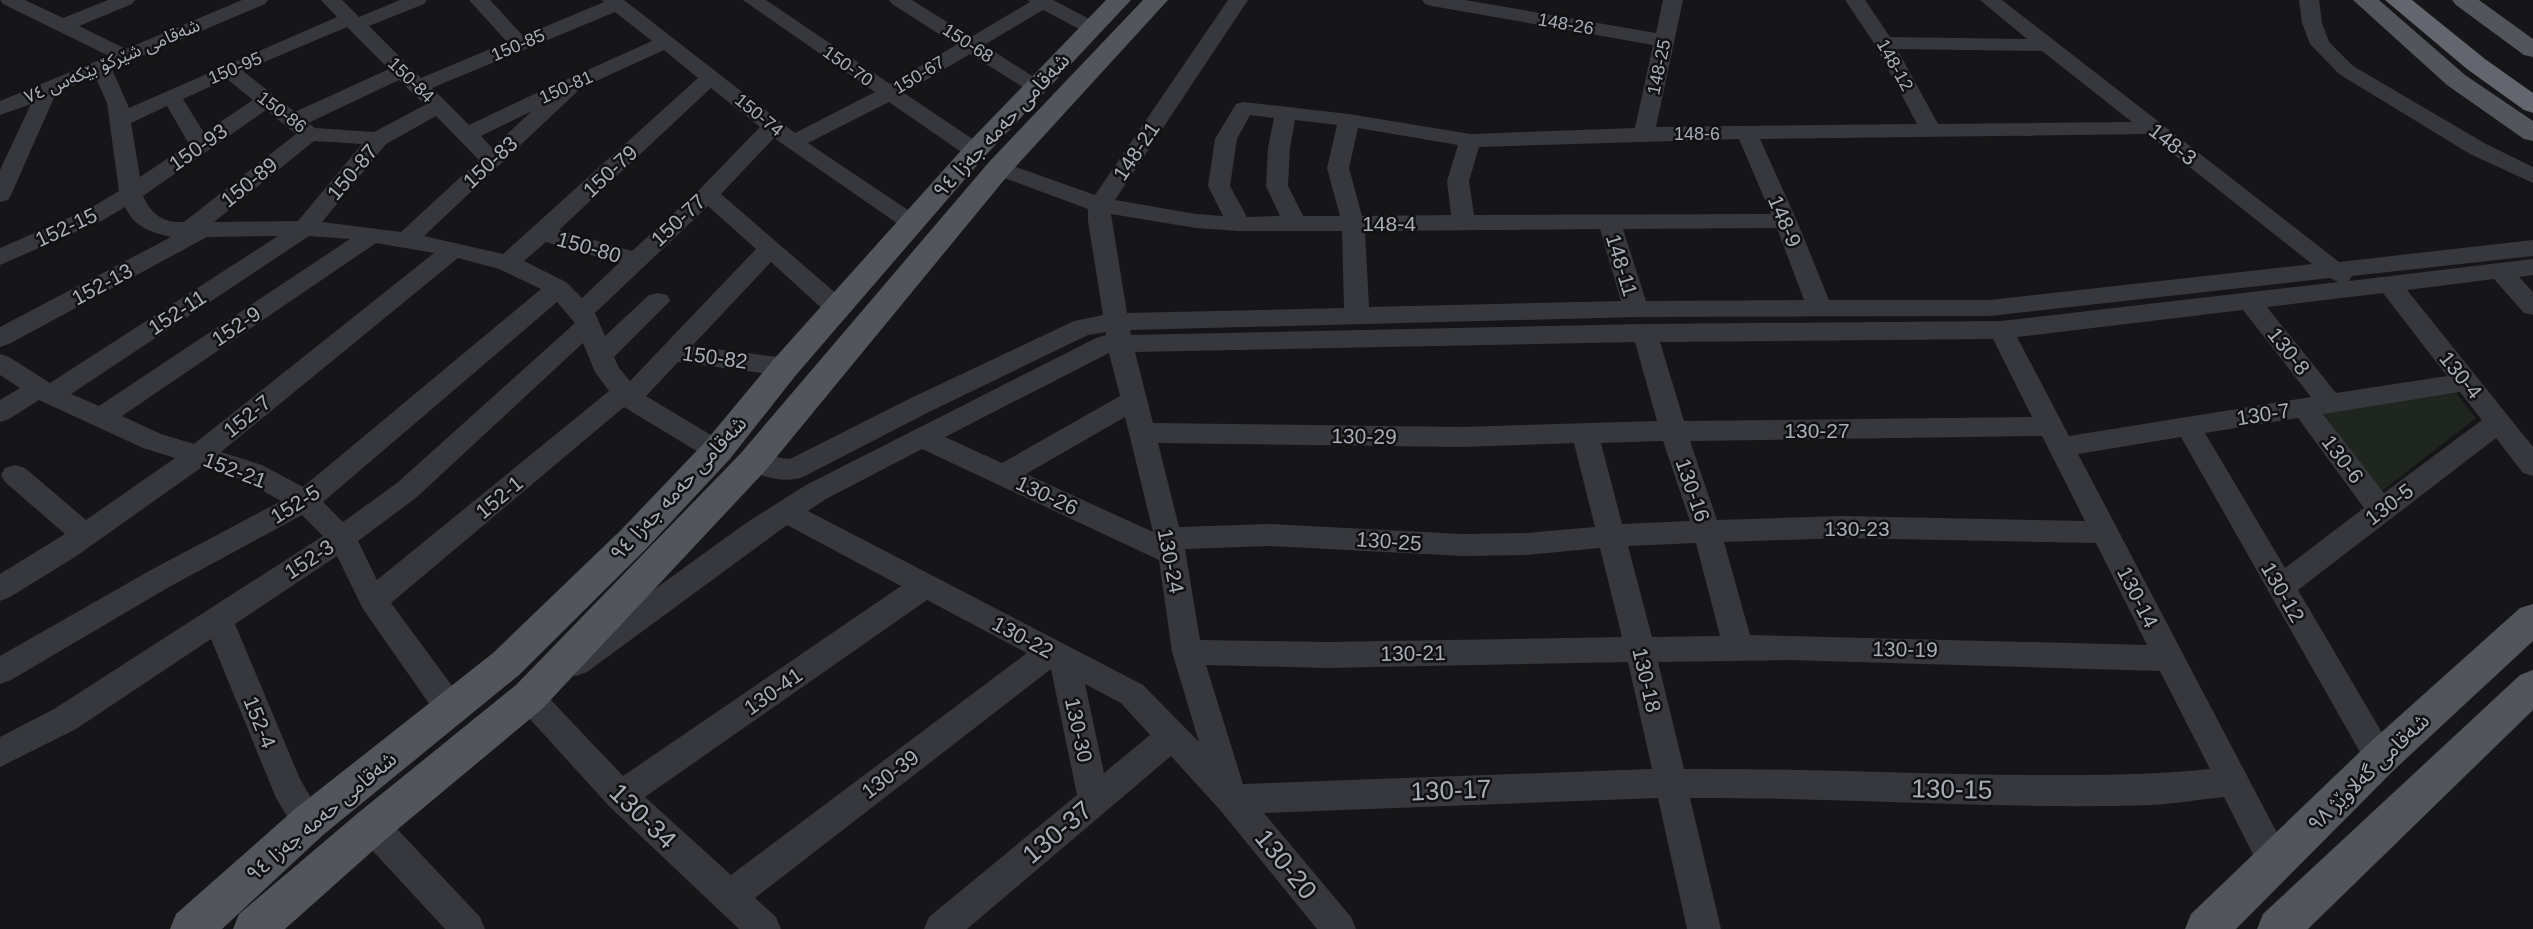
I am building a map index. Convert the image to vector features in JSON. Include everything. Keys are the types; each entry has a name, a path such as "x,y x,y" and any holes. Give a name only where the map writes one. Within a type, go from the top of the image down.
{"highway":[{"path":"2397,0 2434,31 2533,105"},
{"path":"2424,0 2533,86"},
{"path":"2402,33 2434,31"}],"main road":[{"name":"شەقامی حەمە جەزا ٩٤","path":"261,925 372,826 529,697 753,462 914,269 1036,87 1119,0"},
{"name":"شەقامی حەمە جەزا ٩٤","path":"191,929 309,822 515,656 633,540 717,451 785,367 912,223 987,160 1156,0"},
{"path":"2464,0 2533,50"},
{"path":"2366,2 2456,80 2533,133"},
{"path":"881,258 914,269"},
{"name":"شەقامی گەلاوێژ ٩٨","path":"2206,929 2380,758 2532,625"},
{"path":"2278,929 2528,699"}],"street":[{"path":"10,0 123,55"},
{"path":"62,26 125,0"},
{"name":"شەقامی شێرکۆ بێکەس ٧٤","path":"2,106 258,0"},
{"name":"150-84","path":"331,0 492,160"},
{"name":"150-95","path":"120,120 229,70 417,0"},
{"path":"479,0 519,44"},
{"name":"150-70","path":"753,0 987,160"},
{"name":"150-68","path":"899,0 1036,87"},
{"name":"148-21","path":"1100,205 1238,0"},
{"name":"148-26","path":"1432,0 1665,41"},
{"name":"148-25","path":"1644,134 1673,0"},
{"name":"148-12","path":"1855,0 1884,43 1932,132"},
{"name":"148-3","path":"1990,0 2356,288"},
{"path":"2309,0 2312,22 2320,44 2346,70 2478,149 2533,177"},
{"path":"1040,1 1092,28"},
{"name":"150-67","path":"793,142 888,94 1040,1"},
{"name":"150-85","path":"420,86 621,3"},
{"name":"150-74","path":"621,3 666,42 793,142 912,223"},
{"name":"150-81","path":"467,135 574,83 666,42"},
{"path":"1884,43 2048,45"},
{"path":"100,65 117,103 131,194 140,214 154,225 175,230 304,229 372,235 454,249 507,263 558,288 584,318 608,372 627,395 717,451"},
{"name":"150-86","path":"229,70 300,128 378,139"},
{"name":"150-89","path":"197,229 300,128 401,71"},
{"name":"150-79","path":"507,263 711,77"},
{"name":"150-83","path":"406,240 574,83"},
{"path":"0,195 48,88"},
{"path":"171,96 201,145"},
{"name":"150-93","path":"131,194 265,101"},
{"name":"150-87","path":"304,229 378,139 438,106"},
{"name":"148-6","path":"1239,224 1219,186 1226,139 1243,108 1349,120 1470,141 1644,134 2154,128"},
{"path":"1286,112 1279,148 1277,186 1295,223"},
{"path":"1349,120 1338,168 1353,223 1357,316"},
{"name":"150-77","path":"584,318 635,260 708,194 773,126"},
{"name":"148-9","path":"1747,134 1786,221 1820,309"},
{"path":"1464,223 1457,196 1456,176 1470,141"},
{"name":"148-4","path":"987,160 1100,205 1196,221 1239,224 1786,221"},
{"name":"152-15","path":"0,257 95,215 131,194"},
{"path":"708,194 837,308"},
{"path":"1100,205 1099,221 1118,332"},
{"name":"148-11","path":"1609,222 1640,321"},
{"name":"152-13","path":"0,338 197,229"},
{"name":"152-11","path":"0,412 45,392 304,229"},
{"name":"150-80","path":"542,233 635,260"},
{"name":"152-9","path":"100,418 372,235"},
{"path":"753,462 769,468 793,470 920,405 1083,327 1118,332 1640,321 1820,309 1990,308 2533,248"},
{"name":"152-7","path":"0,589 85,535 198,456 454,249"},
{"path":"672,352 770,249"},
{"path":"529,697 816,492 1105,344 1118,332 1357,316 1640,321 1830,333 2001,330 2533,267"},
{"path":"2500,271 2533,307"},
{"name":"130-4","path":"2389,284 2533,466"},
{"name":"152-5","path":"0,671 159,579 305,501 558,288"},
{"name":"130-8","path":"2248,299 2317,406"},
{"path":"601,355 658,302"},
{"name":"152-3","path":"0,753 65,719 342,538 407,490 584,318"},
{"name":"130-16","path":"1640,321 1707,531 1738,647"},
{"name":"130-14","path":"2001,330 2275,863"},
{"name":"130-24","path":"1118,332 1170,545 1187,652 1232,799"},
{"name":"150-82","path":"627,395 672,352 785,367"},
{"name":"152-21","path":"0,363 45,392 100,418 152,441 252,472 305,501 342,538 373,601 450,708"},
{"name":"130-7","path":"2055,436 2187,425 2465,382"},
{"name":"152-1","path":"373,601 627,395"},
{"path":"1003,475 1134,400"},
{"name":"130-6","path":"2317,406 2381,510"},
{"name":"130-5","path":"2280,587 2498,422"},
{"name":"130-12","path":"2187,425 2380,758"},
{"name":"130-27","path":"1585,433 1673,430 1888,430 2055,436"},
{"name":"130-29","path":"1142,433 1461,437 1585,433"},
{"name":"130-18","path":"1585,433 1640,648 1704,929"},
{"name":"130-26","path":"922,438 1003,475 1170,545"},
{"path":"15,475 85,535"},
{"name":"130-22","path":"786,512 1132,694 1232,799"},
{"name":"130-23","path":"1610,536 1842,527 2104,532"},
{"name":"130-25","path":"1170,545 1270,535 1462,545 1526,544 1610,536"},
{"name":"130-41","path":"621,796 926,585"},
{"name":"152-4","path":"218,619 287,788 309,822"},
{"name":"130-19","path":"1640,648 1738,647 1975,651 2169,658"},
{"name":"130-21","path":"1187,652 1326,655 1640,648"},
{"name":"130-30","path":"1058,655 1094,801"},
{"name":"130-39","path":"729,897 1058,655"},
{"name":"130-34","path":"529,697 621,796 764,929"},
{"name":"130-37","path":"941,929 1172,736"},
{"name":"130-15","path":"1670,784 1748,783 1932,790 2153,790 2233,781"},
{"name":"130-17","path":"1232,799 1670,784"},
{"name":"130-20","path":"1232,799 1339,929"},
{"path":"372,826 463,927"}],"shaded area":[{"path":"2456,393 2476,418 2378,494 2322,411"}]}
